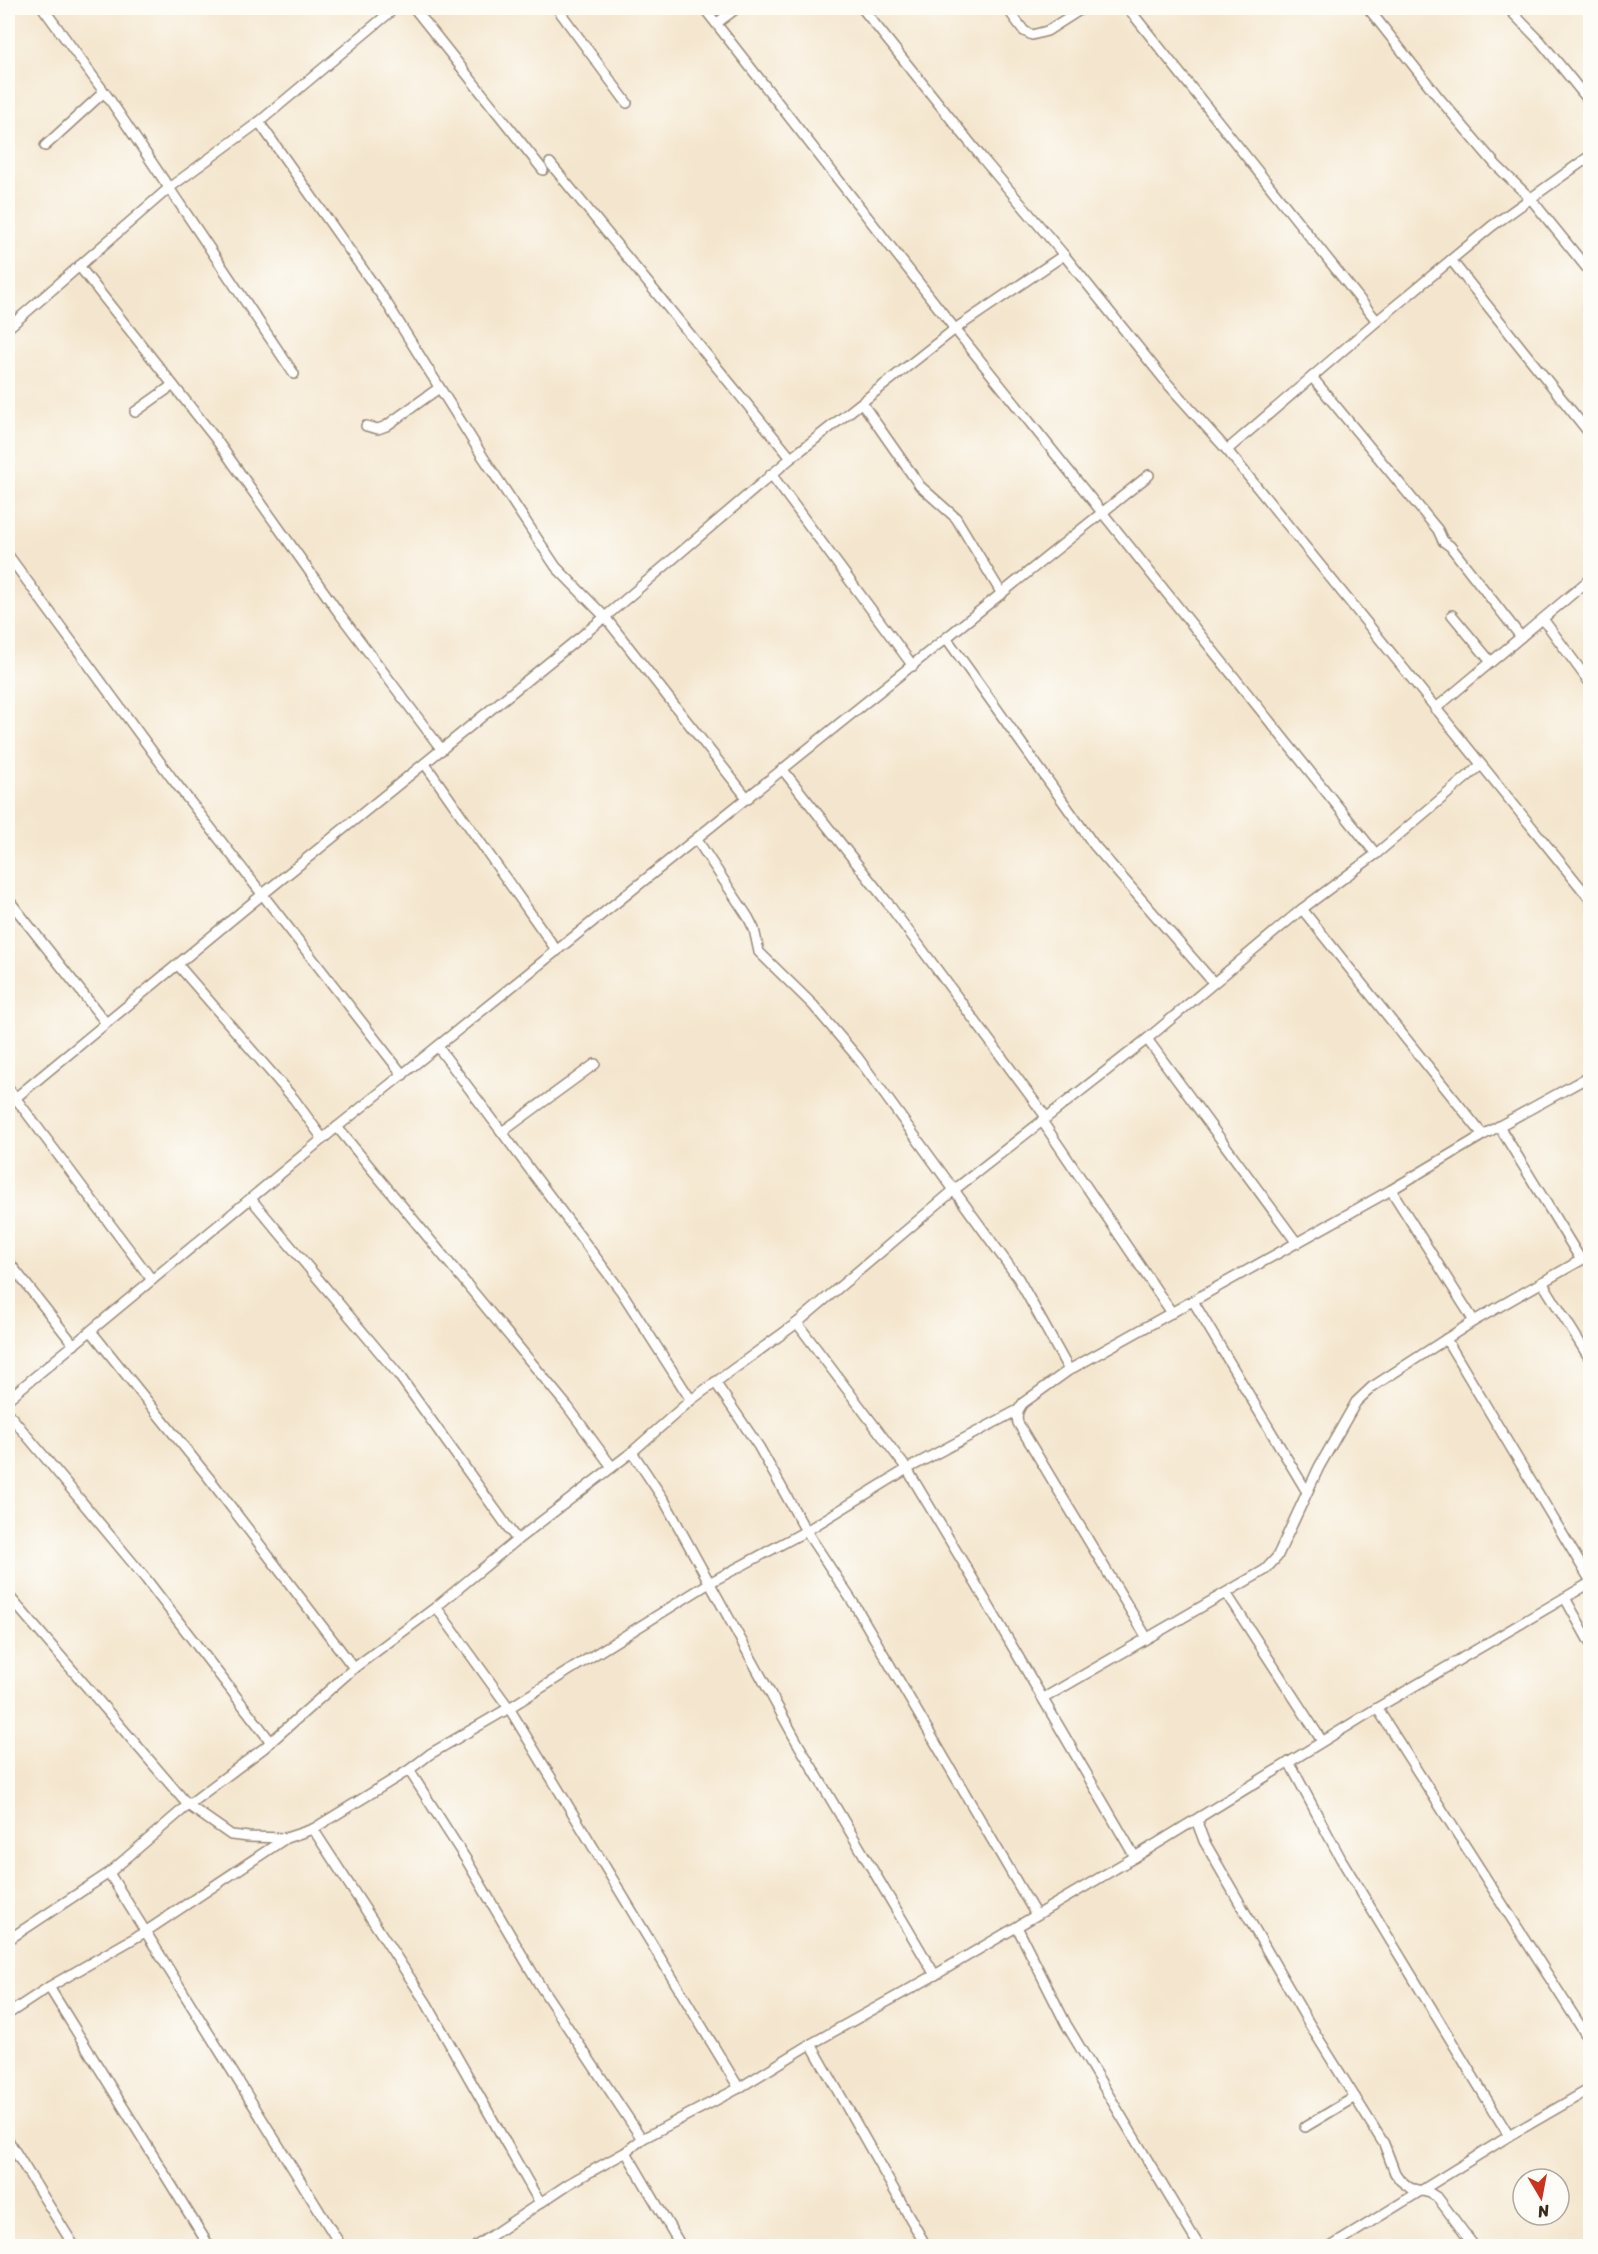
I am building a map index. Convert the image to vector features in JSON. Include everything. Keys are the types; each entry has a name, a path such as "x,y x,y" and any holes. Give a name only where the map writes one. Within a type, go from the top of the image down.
{"street":[{"path":"43,8 104,92 294,374"},
{"path":"8,328 169,188 259,122 395,8"},
{"path":"414,8 791,458"},
{"path":"557,8 627,103"},
{"path":"704,8 955,329 1376,854"},
{"path":"717,23 737,8"},
{"path":"862,8 1167,382 1227,450 1590,899"},
{"path":"1007,8 1024,31 1032,35 1047,31 1083,8"},
{"path":"1128,8 1377,321"},
{"path":"1368,8 1439,98 1496,165 1531,199 1590,272"},
{"path":"1508,8 1541,42 1590,102"},
{"path":"45,146 104,92"},
{"path":"259,122 386,302 439,388 556,567 605,617 748,799"},
{"path":"1227,450 1492,226 1590,156"},
{"path":"11,1101 262,894 605,617 771,474 955,329 1064,255"},
{"path":"1451,260 1590,434"},
{"path":"79,266 215,438 339,613 442,750"},
{"path":"1312,377 1438,530 1443,541 1450,546 1521,638"},
{"path":"135,412 173,385"},
{"path":"366,426 378,429 386,426 439,388"},
{"path":"862,403 920,486 956,518 1002,594"},
{"path":"771,474 914,666"},
{"path":"8,1399 323,1139 948,639 1149,475"},
{"path":"8,555 171,777 403,1075"},
{"path":"1436,709 1590,579"},
{"path":"1452,615 1491,662"},
{"path":"1543,619 1590,683"},
{"path":"948,639 1094,845 1213,982"},
{"path":"424,764 557,951"},
{"path":"8,1938 108,1874 188,1804 271,1742 354,1668 436,1607 517,1540 632,1452 691,1400 797,1323 954,1190 1147,1039 1302,909 1376,854 1481,765"},
{"path":"783,770 900,920 1044,1119 1172,1313"},
{"path":"697,840 748,917 754,929 759,952 813,1005 858,1058 1018,1278 1069,1370"},
{"path":"8,898 106,1023"},
{"path":"1302,909 1483,1135"},
{"path":"178,964 294,1100 323,1139"},
{"path":"1147,1039 1297,1243"},
{"path":"438,1047 621,1292 691,1400"},
{"path":"502,1132 595,1064"},
{"path":"8,2014 49,1987 145,1932 286,1838 313,1829 409,1770 430,1754 509,1708 711,1582 806,1531 907,1469 1018,1410 1023,1403 1069,1370 1590,1076"},
{"path":"8,1088 11,1101 152,1280"},
{"path":"1499,1126 1581,1260"},
{"path":"338,1127 568,1407 612,1467"},
{"path":"1391,1190 1474,1321"},
{"path":"250,1199 398,1374 517,1540"},
{"path":"1044,1698 1264,1570 1277,1557 1307,1492 1356,1402 1372,1387 1474,1321 1590,1255"},
{"path":"8,1261 74,1346"},
{"path":"1542,1282 1590,1359"},
{"path":"1193,1301 1307,1492"},
{"path":"797,1323 907,1469 1044,1698 1135,1857"},
{"path":"91,1331 209,1478 354,1668"},
{"path":"476,2247 570,2182 626,2151 642,2139 740,2088 811,2044 1017,1927 1590,1581 1446,1339"},
{"path":"715,1382 759,1447 806,1531 856,1607 1036,1915"},
{"path":"1018,1410 1018,1423 1147,1638"},
{"path":"8,1413 146,1579 271,1742"},
{"path":"632,1452 664,1500 792,1732 935,1975"},
{"path":"1226,1593 1322,1742"},
{"path":"8,1595 188,1804 231,1834 286,1838"},
{"path":"1565,1598 1590,1643"},
{"path":"436,1607 509,1708 740,2088"},
{"path":"1377,1708 1590,2042"},
{"path":"1289,1762 1341,1858 1509,2136"},
{"path":"409,1770 539,1984 642,2139"},
{"path":"1200,1817 1198,1825 1204,1841 1310,2025 1384,2144 1400,2180 1410,2188 1438,2198 1474,2247"},
{"path":"313,1829 428,2004 540,2203"},
{"path":"108,1874 341,2247"},
{"path":"1017,1927 1066,2024 1199,2247"},
{"path":"49,1987 209,2247"},
{"path":"811,2044 926,2247"},
{"path":"1332,2247 1509,2136 1590,2089"},
{"path":"1305,2127 1355,2097"},
{"path":"8,2140 74,2247"},
{"path":"626,2151 681,2247"}]}
